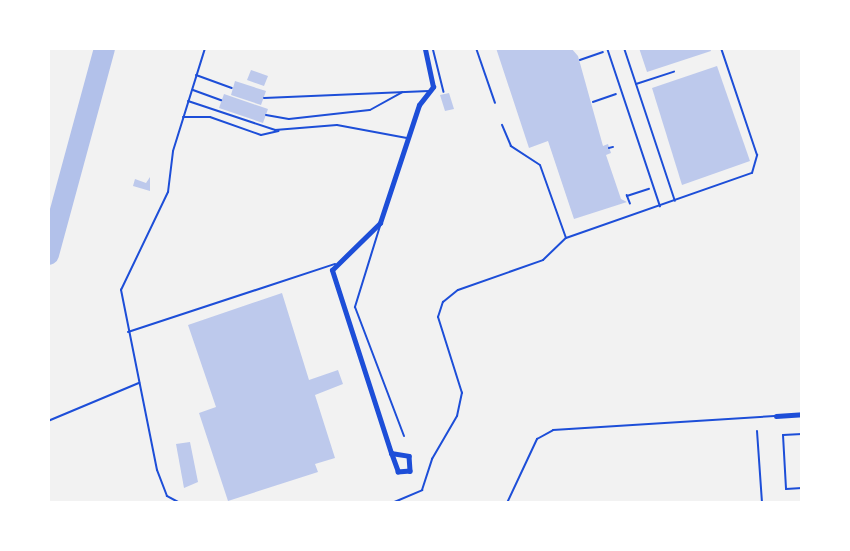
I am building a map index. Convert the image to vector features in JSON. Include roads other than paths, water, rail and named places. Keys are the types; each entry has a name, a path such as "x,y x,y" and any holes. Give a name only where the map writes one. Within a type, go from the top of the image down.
{"street":[{"path":"391,453 409,456 410,471 398,472 391,453 332,278 335,264 380,223 419,105 432,91 425,48"},
{"path":"776,416 802,414"}],"lane":[{"path":"180,503 170,500 162,486 121,300 124,277 168,192 183,117 205,48"},
{"path":"476,48 495,103"},
{"path":"624,48 675,201"},
{"path":"392,503 422,490 432,459 458,416 462,393 438,317 443,302 458,290 543,260 566,238 747,177 757,164 721,48"},
{"path":"608,49 660,206"},
{"path":"636,84 674,72"},
{"path":"196,75 232,88"},
{"path":"192,90 221,100"},
{"path":"264,98 432,91"},
{"path":"266,115 307,116 370,110 402,92"},
{"path":"188,101 281,130"},
{"path":"306,126 307,116"},
{"path":"183,117 210,117 261,135 306,126 349,126 408,138"},
{"path":"502,125 511,146 540,165 566,238"},
{"path":"380,223 355,307 404,436"},
{"path":"128,332 335,264"},
{"path":"48,422 140,383"},
{"path":"507,503 537,439 553,430 776,416"},
{"path":"758,431 762,503"},
{"path":"802,434 783,435 786,489 802,488"}]}
